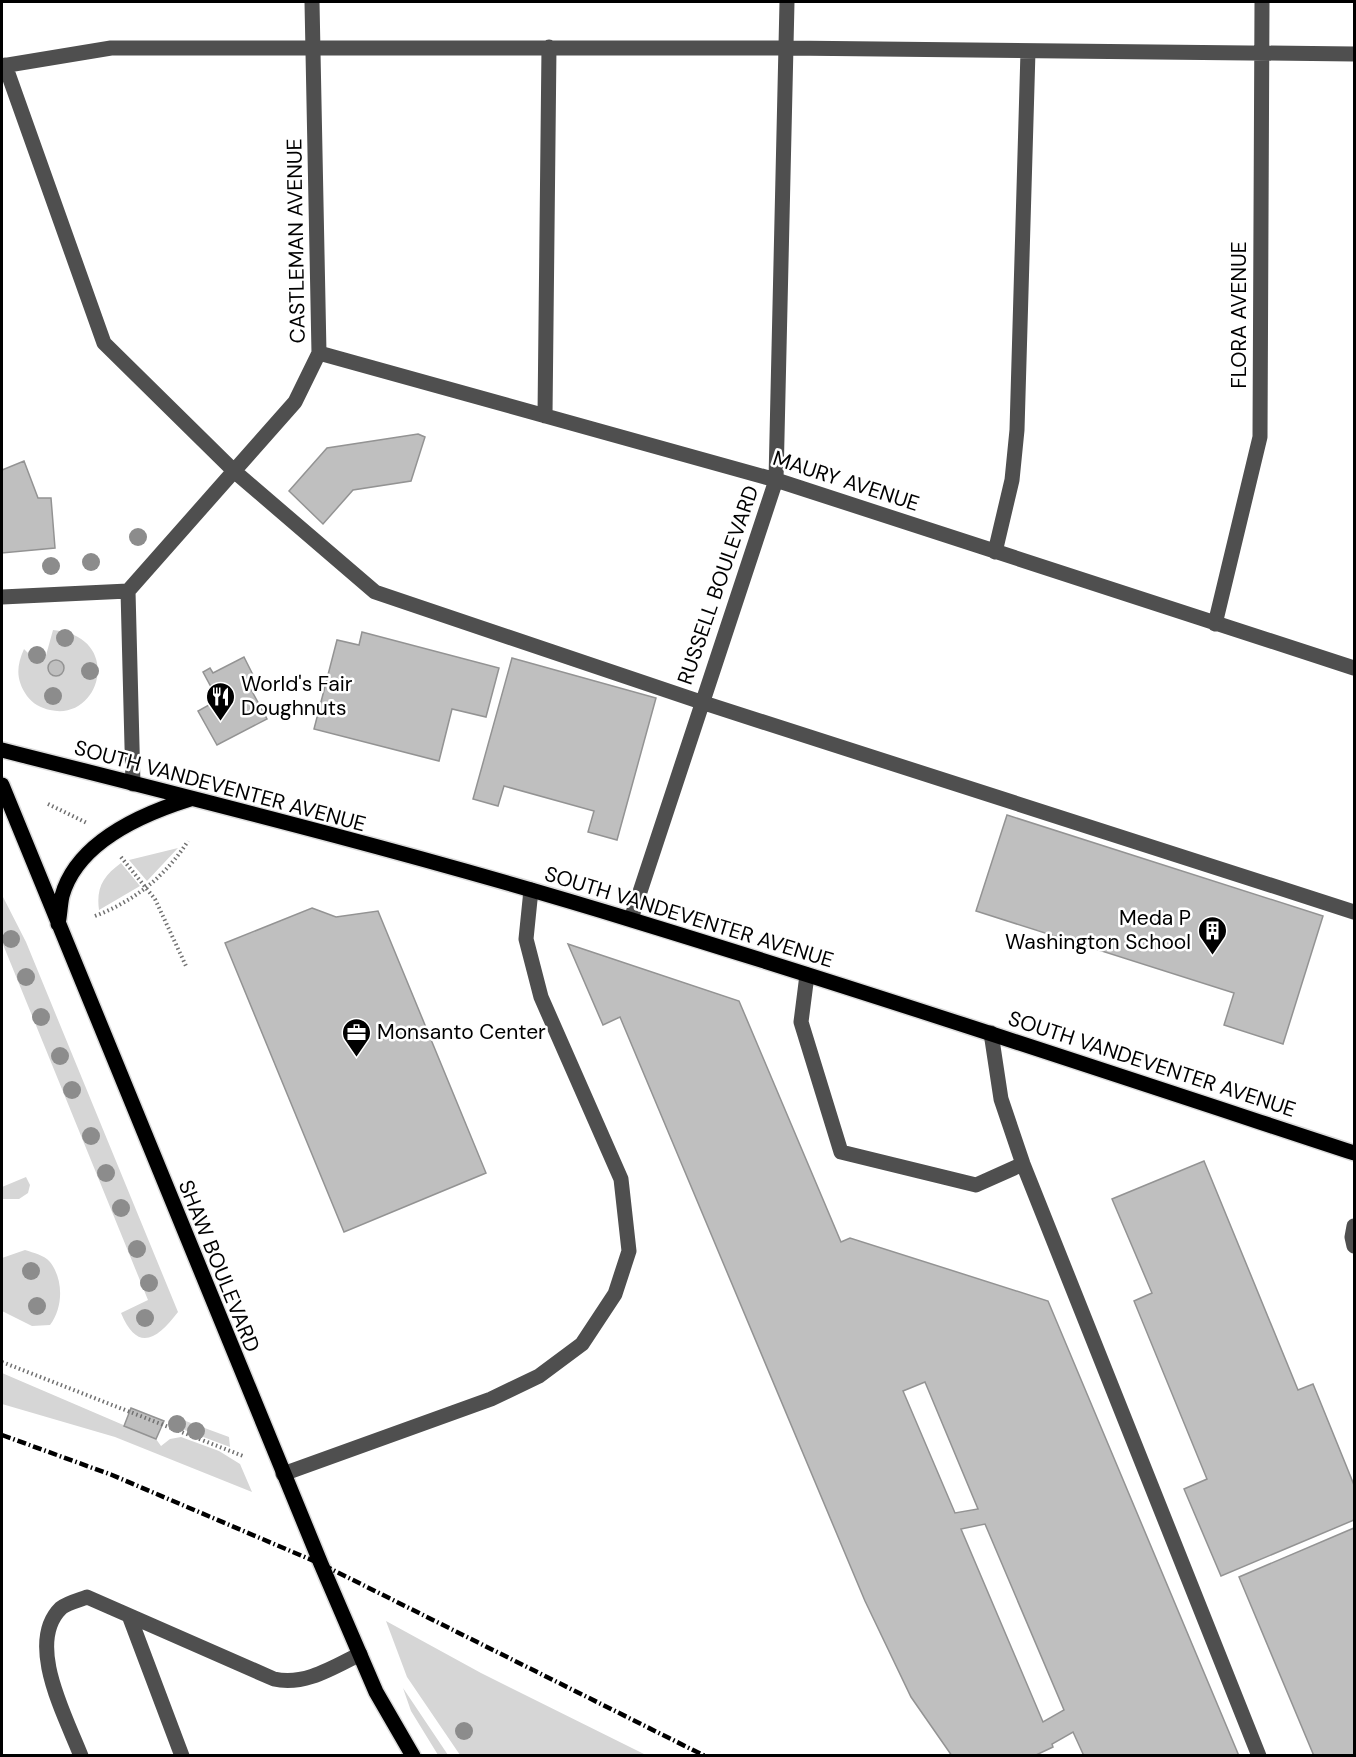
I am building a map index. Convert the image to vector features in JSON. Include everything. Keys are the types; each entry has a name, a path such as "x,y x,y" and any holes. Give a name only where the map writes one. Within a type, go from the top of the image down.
{"main road":[{"name":"SOUTH VANDEVENTER AVENUE","path":"2,750 531,890 631,919 991,1033 1354,1153"},
{"name":"SHAW BOULEVARD","path":"2,785 283,1474 376,1692 413,1755"},
{"path":"58,925 62,896 70,877 95,846 142,818 190,799"}],"street":[{"name":"CASTLEMAN AVENUE","path":"128,591 296,402 319,353 312,2"},
{"name":"RUSSELL BOULEVARD","path":"631,919 700,702 776,480 787,2"},
{"name":"FLORA AVENUE","path":"1215,624 1260,437 1262,2"},
{"path":"1354,54 313,46 111,48 3,66 104,342 234,471 375,592 700,702 1354,912"},
{"path":"545,416 549,47"},
{"path":"995,552 1012,480 1017,430 1028,51"},
{"name":"MAURY AVENUE","path":"319,353 776,480 1354,668"},
{"path":"2,597 128,591 132,784"},
{"path":"283,1474 491,1399 539,1376 582,1344 615,1294 629,1251 621,1179 541,997 526,939 531,890"},
{"path":"807,975 801,1022 841,1152 976,1185 1023,1164"},
{"path":"991,1033 1001,1099 1023,1164 1259,1755"},
{"path":"1354,1226 1352,1237 1354,1246"},
{"path":"81,1755 48,1669 47,1628 62,1607 87,1597 130,1618 273,1679 291,1683 312,1677 360,1654"},
{"path":"130,1618 182,1755"}],"path":[{"path":"48,804 88,824"},
{"path":"94,916 111,910 147,887 176,860 188,841"},
{"path":"120,857 147,887 166,918 186,966"},
{"path":"2,1362 243,1456"}],"shaded area":[{"path":"53,630 75,636 90,647 97,661 97,677 92,692 82,703 68,710 50,710 40,707 27,696 19,679 20,662 24,649 36,661 45,659"},
{"path":"178,848 147,881 129,860"},
{"path":"121,863 140,886 99,910 98,902 102,883"},
{"path":"2,895 26,942 178,1312 163,1329 148,1338 141,1338 134,1334 121,1313 148,1300 2,942"},
{"path":"26,1177 30,1185 28,1193 19,1199 2,1199 2,1187"},
{"path":"25,1250 39,1254 48,1260 58,1277 59,1302 50,1325 32,1326 2,1311 2,1258"},
{"path":"2,1373 156,1439 161,1446 170,1439 181,1437 219,1451 240,1464 252,1492 115,1437 2,1404"},
{"path":"172,1416 229,1437 230,1447 174,1426"},
{"path":"386,1621 481,1673 646,1755 460,1755 407,1677"},
{"path":"403,1688 448,1755 438,1755 411,1711"}],"building":[{"path":"418,434 425,437 411,481 353,490 323,524 289,491 327,448"},
{"path":"24,461 38,498 51,498 55,548 2,553 2,470"},
{"path":"362,632 499,668 486,717 452,709 439,761 314,729 337,640 359,645"},
{"path":"244,657 253,675 242,681 245,686 248,684 267,719 217,745 198,711 218,700 203,672 210,668 213,673"},
{"path":"512,658 656,698 617,840 588,832 594,811 504,786 498,806 473,799"},
{"path":"53,660 59,660 64,668 62,674 53,676 48,671 48,665"},
{"name":"Meda P Washington School","path":"1007,815 1323,916 1283,1044 1224,1025 1234,993 976,911"},
{"name":"Monsanto Center","path":"312,908 336,917 378,911 486,1173 344,1232 225,943"},
{"path":"568,944 739,1001 841,1242 850,1238 1048,1301 1239,1756 1084,1756 1073,1732 1052,1744 1053,1747 1034,1756 952,1756 911,1697 865,1601 620,1017 603,1025","holes":["925,1382 978,1509 955,1513 903,1391","985,1524 1064,1710 1043,1722 961,1529"]},
{"path":"1204,1161 1298,1390 1313,1384 1354,1485 1354,1520 1221,1576 1184,1489 1207,1479 1134,1301 1152,1293 1112,1199"},
{"path":"131,1408 164,1421 156,1439 124,1426"},
{"path":"1354,1528 1354,1756 1314,1756 1239,1577"}],"railway":[{"path":"2,1435 112,1475 321,1564 705,1756"}],"place":[{"name":"World's Fair Doughnuts","path":"220,722"},
{"name":"Meda P Washington School","path":"1212,956"},
{"name":"Monsanto Center","path":"356,1058"}]}
